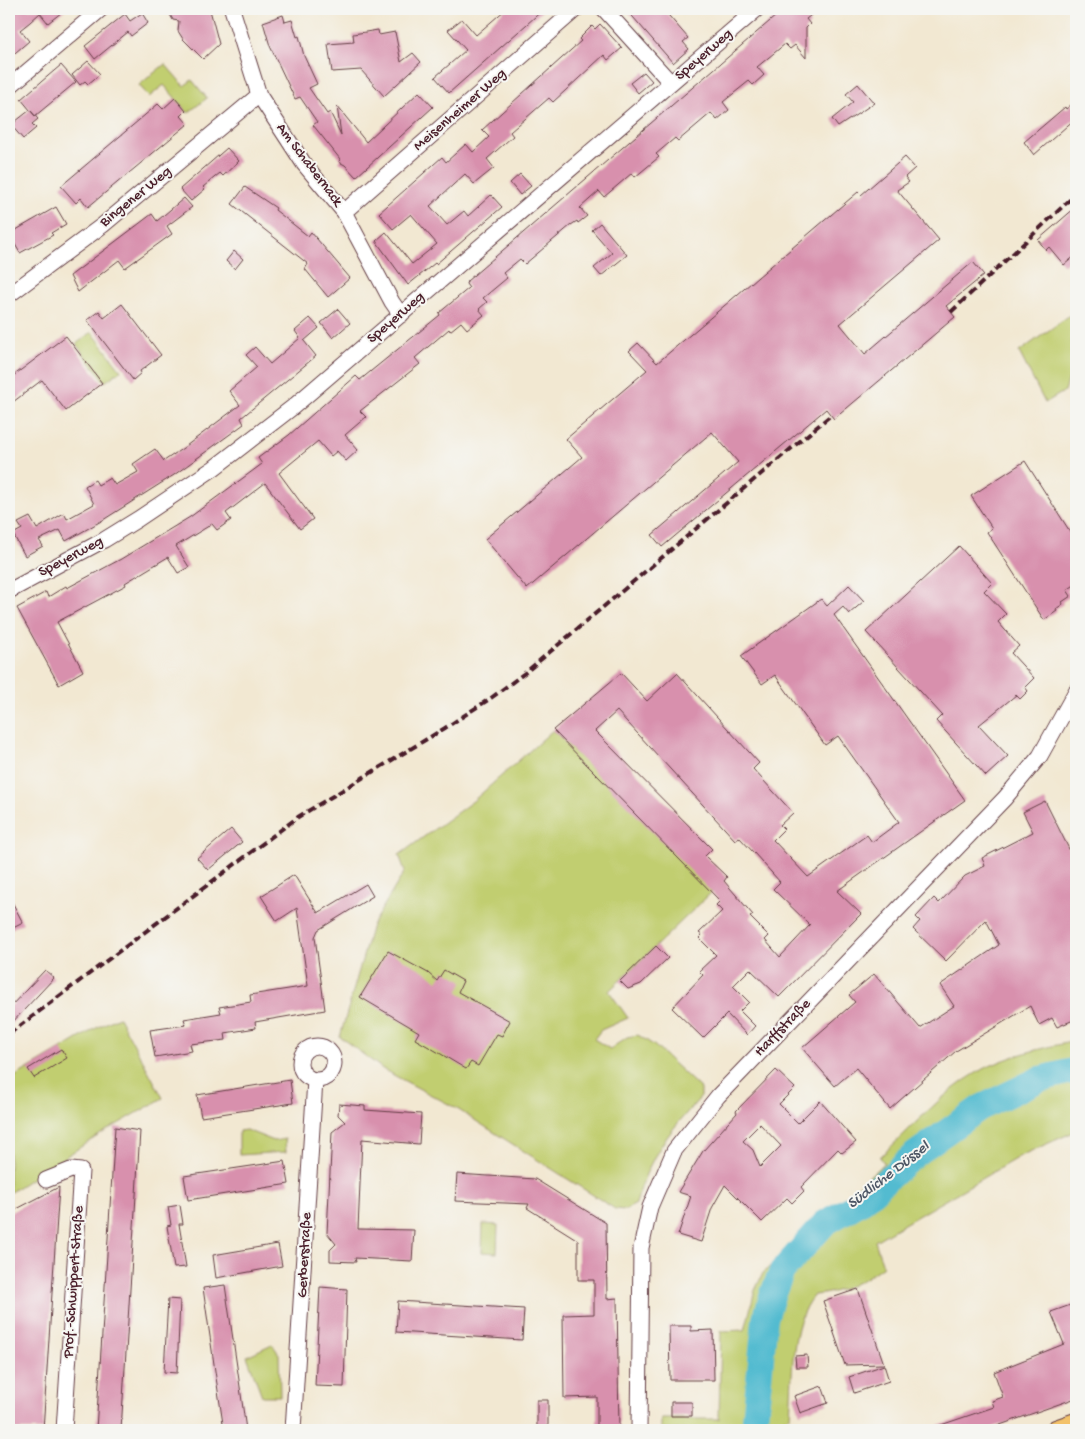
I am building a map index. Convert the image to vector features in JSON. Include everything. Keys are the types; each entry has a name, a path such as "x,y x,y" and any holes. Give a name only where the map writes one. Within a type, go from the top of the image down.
{"main road":[{"path":"1056,1430 1076,1423"}],"street":[{"path":"9,87 101,9"},
{"name":"Am Schabernack","path":"232,9 259,94 304,164 344,212 392,302 401,315"},
{"name":"Meisenheimer Weg","path":"344,212 576,9"},
{"path":"604,9 670,83"},
{"name":"Speyerweg","path":"10,587 104,540 214,468 293,407 757,9"},
{"name":"Bingener Weg","path":"9,294 110,218 259,94"},
{"name":"Harffstraße","path":"639,1430 642,1241 650,1207 674,1151 718,1096 1005,798 1040,756 1076,690"},
{"name":"Gerberstraße","path":"294,1430 315,1080"},
{"name":"Prof.-Schwippert-Straße","path":"46,1180 71,1170 81,1171 64,1430"}],"green space":[{"path":"165,64 184,86 192,80 207,98 188,113 164,85 149,97 139,85"},
{"path":"1070,315 1076,317 1076,334 1072,340 1072,369 1065,391 1045,403 1019,352"},
{"path":"92,332 121,370 105,382 76,344"},
{"path":"553,730 713,891 609,991 628,1018 601,1030 594,1039 610,1049 627,1037 638,1035 655,1046 701,1089 701,1097 661,1146 647,1172 636,1204 625,1210 615,1209 454,1107 384,1070 340,1037 372,925 405,871 399,855 473,801"},
{"path":"119,1017 163,1098 104,1132 9,1193 9,1080 98,1027"},
{"path":"1076,1041 1076,1131 1022,1155 875,1241 883,1266 851,1286 834,1292 814,1295 806,1307 796,1336 792,1369 790,1416 775,1422 775,1430 661,1430 661,1419 719,1419 721,1331 745,1330 755,1290 763,1273 884,1163 880,1157 927,1112 951,1090 990,1066 1026,1053"},
{"path":"246,1130 274,1141 285,1139 286,1152 239,1155 239,1131"},
{"path":"483,1224 498,1225 497,1253 482,1252"},
{"path":"272,1344 279,1354 280,1396 262,1396 247,1356"}],"building":[{"path":"15,9 66,9 48,23 40,13 20,30 29,41 9,58 9,14"},
{"path":"167,9 210,10 219,44 203,59 183,39 178,31 179,21 173,20"},
{"path":"506,9 544,9 449,93 435,77 466,50 448,30 462,19 476,35"},
{"path":"626,9 663,9 688,38 683,42 689,49 673,63"},
{"path":"784,9 819,9 806,19 810,24 806,28 806,58 795,45 790,49 785,44 757,67 764,75 753,85 749,81 723,102 729,110 717,120 711,113 678,141 675,138 656,154 659,157 635,177 632,173 604,197 599,191 580,208 587,216 578,223 577,221 571,225 525,264 520,259 503,273 507,278 483,298 487,302 479,309 484,315 467,329 461,322 450,331 449,329 415,358 420,364 360,411 366,417 345,435 358,450 346,461 337,451 331,456 318,441 279,473 313,519 300,529 265,483 226,513 231,520 217,530 212,524 176,546 189,567 178,573 168,557 125,583 126,585 57,622 83,671 59,685 17,608 46,592 48,597 121,559 190,517 262,464 258,458 289,435 356,376 360,380 440,315 439,313 469,288 466,284 467,281"},
{"path":"142,13 148,23 131,36 128,32 95,59 85,46 125,14 130,21"},
{"path":"283,15 285,22 292,20 297,37 299,36 304,56 317,84 309,88 327,114 330,112 341,135 337,106 366,142 419,92 433,107 356,177 345,165 339,162 340,159 313,125 317,122 300,97 295,99 270,46 263,22"},
{"path":"600,24 622,48 608,60 604,55 553,102 549,98 510,132 513,136 487,159 494,168 474,184 465,174 430,206 447,225 464,211 468,216 491,195 502,207 436,264 408,285 376,241 386,232 412,264 437,244 411,214 393,229 379,213 442,157 446,162 466,144 473,152 489,137 482,130 581,41 579,39 592,26 595,29"},
{"path":"378,30 379,35 395,32 401,62 413,53 421,62 384,96 361,70 332,72 328,44 354,42 353,34"},
{"path":"88,61 100,74 88,84 85,81 80,85 72,75"},
{"path":"61,65 76,82 35,116 21,99"},
{"path":"644,72 652,81 638,93 630,83"},
{"path":"858,84 874,103 838,127 832,119 853,102 846,94"},
{"path":"175,98 186,111 181,116 188,124 88,207 81,198 76,203 61,186 158,104 163,109"},
{"path":"1076,101 1076,118 1034,155 1024,142 1065,107 1066,109"},
{"path":"30,110 38,119 32,124 36,128 23,139 11,125"},
{"path":"227,148 239,161 223,176 220,173 203,187 205,189 191,201 180,189"},
{"path":"905,157 915,168 905,177 909,182 897,190 939,240 840,324 865,354 973,262 984,275 946,306 955,317 834,419 826,409 662,547 652,535 738,462 712,432 527,589 485,539 582,457 566,439 647,370 629,351 638,343 657,363 858,192 861,195"},
{"path":"520,174 531,186 520,195 510,183"},
{"path":"245,187 276,208 275,210 308,236 311,232 350,278 328,297 305,269 308,264 232,204"},
{"path":"184,198 192,207 167,226 172,234 125,268 119,260 78,292 70,276 152,214 157,221"},
{"path":"56,207 66,224 51,233 53,235 20,253 9,234"},
{"path":"1076,207 1076,255 1064,265 1049,247 1046,250 1038,240"},
{"path":"600,223 627,255 601,276 594,268 612,253 592,230"},
{"path":"234,251 243,259 235,269 226,261"},
{"path":"122,304 161,355 140,371 141,373 133,380 87,320 99,311 104,318"},
{"path":"338,309 350,323 333,338 321,323"},
{"path":"310,318 319,328 304,341 316,356 241,418 244,424 174,475 103,520 66,541 60,530 39,540 43,546 25,556 13,534 22,529 18,523 30,517 37,529 64,513 67,519 94,504 85,486 95,480 98,485 110,478 115,485 138,472 133,464 155,449 164,461 186,446 240,405 229,391 257,367 246,355 255,347 270,364 300,338 295,331"},
{"path":"66,336 102,383 66,411 42,380 9,405 9,379"},
{"path":"1025,461 1076,541 1076,584 1067,590 1071,596 1062,602 1063,604 1056,609 1057,611 1044,620 987,532 992,528 971,496"},
{"path":"959,546 992,583 984,591 1006,614 998,622 1019,646 1011,653 1034,678 1025,687 1028,691 1020,699 1016,695 979,725 1008,756 986,776 936,721 942,715 866,632"},
{"path":"849,585 864,601 849,614 843,607 834,615 965,800 837,891 861,914 779,997 750,969 733,986 749,1002 740,1011 755,1026 747,1035 727,1014 703,1038 672,1008 703,975 699,971 716,955 699,938 702,935 699,933 722,911 716,905 720,901 553,730 621,673 647,701 677,673 759,763 753,769 793,813 780,825 784,829 773,840 808,877 867,835 872,842 899,822 838,736 825,745 775,675 762,684 741,656 821,599 827,606","holes":["617,711 735,840 739,837 780,882 773,889 810,925 780,957 765,940 769,936 750,917 753,915 724,881 727,877 705,856 712,849 595,731"]},
{"path":"1045,801 1076,863 1076,1019 1057,1027 1052,1018 1039,1025 1030,1006 956,1051 890,1109 856,1068 835,1086 802,1048 855,1002 849,995 874,974 920,1028 954,1006 940,985 999,945 986,920 946,961 913,929 920,921 916,917 934,898 939,903 965,876 985,866 982,858 1033,832 1023,812"},
{"path":"231,829 242,842 208,870 197,858"},
{"path":"294,875 318,913 366,884 373,896 318,930 315,937 325,1010 255,1022 256,1028 225,1033 226,1040 190,1044 192,1051 155,1057 150,1030 186,1025 184,1019 221,1013 219,1007 251,1002 250,995 308,986 297,908 277,921 261,896"},
{"path":"9,896 23,923 9,930"},
{"path":"656,946 668,958 641,984 628,989 620,981"},
{"path":"388,951 428,973 437,981 444,970 463,981 458,992 510,1021 502,1036 497,1034 478,1066 471,1062 466,1069 415,1039 419,1032 360,997"},
{"path":"45,970 54,978 9,1026 9,1008"},
{"path":"61,1049 67,1058 34,1078 28,1069"},
{"path":"776,1070 795,1088 779,1104 798,1123 820,1101 856,1142 842,1153 838,1149 801,1187 804,1191 792,1203 787,1198 762,1222 725,1185 712,1208 701,1242 678,1235 691,1196 678,1192 703,1151 737,1113 736,1111","holes":["760,1124 781,1146 760,1167 753,1150 743,1141"]},
{"path":"290,1080 293,1103 201,1117 197,1095"},
{"path":"339,1104 365,1106 365,1110 421,1114 419,1144 362,1139 358,1229 414,1230 412,1261 355,1258 356,1262 330,1261 330,1250 336,1244 327,1233 332,1132 345,1122 338,1115"},
{"path":"115,1127 140,1131 134,1227 121,1430 96,1430"},
{"path":"285,1161 289,1184 188,1200 184,1176"},
{"path":"457,1174 535,1179 606,1223 607,1299 617,1298 619,1430 597,1430 597,1397 564,1398 563,1315 594,1314 594,1280 578,1280 578,1240 527,1208 529,1204 455,1201"},
{"path":"59,1187 43,1430 9,1430 9,1213"},
{"path":"180,1205 183,1224 179,1224 186,1267 174,1268 167,1226 171,1225 168,1207"},
{"path":"278,1244 282,1266 216,1278 213,1255"},
{"path":"225,1285 246,1430 224,1430 215,1371 203,1288"},
{"path":"320,1287 347,1289 344,1387 315,1386"},
{"path":"858,1289 884,1364 845,1365 823,1301"},
{"path":"168,1299 180,1300 177,1373 164,1372"},
{"path":"398,1301 524,1309 522,1340 396,1332"},
{"path":"1076,1303 1076,1398 986,1430 932,1430 932,1428 994,1407 992,1401 1003,1397 994,1372 1064,1344 1051,1312"},
{"path":"669,1326 691,1326 691,1331 713,1330 714,1380 670,1380"},
{"path":"807,1355 808,1367 796,1367 795,1356"},
{"path":"884,1365 889,1381 854,1393 849,1377"},
{"path":"822,1386 828,1403 800,1413 794,1396"},
{"path":"537,1400 548,1400 548,1430 537,1430"},
{"path":"671,1402 692,1402 692,1416 671,1416"}],"waterway":[{"name":"Südliche Düssel","path":"754,1430 765,1319 782,1271 825,1223 863,1201 914,1155 980,1108 1040,1079 1076,1070"}],"railway":[{"path":"951,312 1076,194"},
{"path":"9,1034 298,817 445,728 526,672 831,415"}]}
